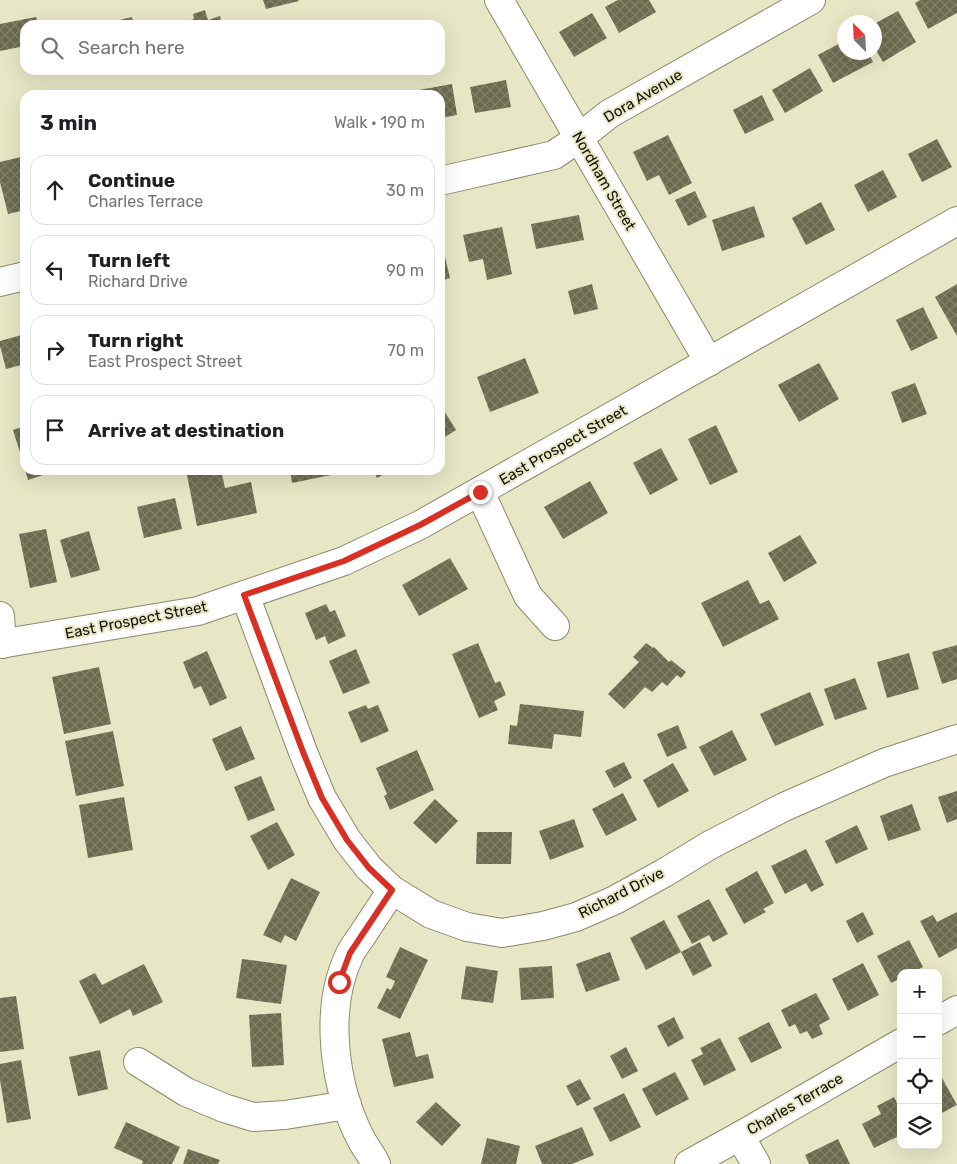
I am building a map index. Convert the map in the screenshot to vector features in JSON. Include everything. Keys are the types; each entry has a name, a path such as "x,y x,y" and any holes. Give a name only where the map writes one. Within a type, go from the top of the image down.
{"street":[{"name":"Nordham Street","path":"499,0 709,362"},
{"name":"Dora Avenue","path":"445,180 554,155 609,114 811,0"},
{"name":"East Prospect Street","path":"1,644 198,611 344,561 420,525 480,492 957,221"},
{"path":"0,282 20,277"},
{"path":"480,492 528,596 555,626"},
{"name":"Richard Drive","path":"244,595 322,798 347,840 369,868 392,890 431,914 467,927 502,933 543,926 576,917 615,900 664,873 710,844 784,807 884,763 957,739"},
{"path":"0,616 1,644"},
{"path":"376,1164 362,1141 343,1091 336,1052 335,1012 339,982 350,953 392,890"},
{"path":"942,1019 957,1010"},
{"name":"Charles Terrace","path":"689,1164 897,1045"},
{"path":"138,1062 186,1092 224,1108 253,1117 285,1115 347,1105"},
{"path":"740,1136 756,1164"}],"building":[{"path":"263,0 298,0 299,1 266,9"},
{"path":"618,0 649,0 656,12 619,33 605,7"},
{"path":"920,0 957,0 957,13 928,29 915,3"},
{"path":"205,10 208,20 191,20 194,19 193,14"},
{"path":"898,11 916,42 883,62 882,60 882,20"},
{"path":"592,13 607,38 574,57 559,32"},
{"path":"220,16 221,20 208,20"},
{"path":"36,17 37,20 21,20"},
{"path":"132,17 133,20 119,20"},
{"path":"20,20 20,47 0,51 0,24"},
{"path":"837,45 837,60 872,60 873,62 833,83 818,55"},
{"path":"810,68 823,91 785,113 772,90"},
{"path":"506,80 511,107 475,113 470,87"},
{"path":"452,84 457,115 445,117 445,90 419,90"},
{"path":"762,95 774,120 745,134 733,110"},
{"path":"668,135 692,183 669,195 659,175 647,181 633,152"},
{"path":"937,139 952,167 922,182 908,154"},
{"path":"20,157 20,211 8,214 0,182 0,162"},
{"path":"883,170 897,197 868,212 854,185"},
{"path":"695,191 707,217 688,226 675,200"},
{"path":"821,202 835,230 806,245 792,218"},
{"path":"754,206 765,237 722,251 712,220"},
{"path":"579,215 584,240 536,249 531,224"},
{"path":"502,227 512,274 487,280 483,259 469,262 463,235"},
{"path":"445,257 450,278 445,280"},
{"path":"592,284 598,309 574,315 568,291"},
{"path":"957,284 957,336 935,297"},
{"path":"923,307 938,338 911,351 896,320"},
{"path":"20,335 20,365 6,369 0,341"},
{"path":"525,358 539,393 490,412 477,377"},
{"path":"819,363 839,399 799,422 778,385"},
{"path":"915,383 927,414 902,423 891,392"},
{"path":"445,412 456,430 445,437"},
{"path":"716,425 738,472 710,485 688,439"},
{"path":"20,428 20,452 13,430"},
{"path":"661,448 678,480 650,495 633,463"},
{"path":"26,475 43,475 28,480"},
{"path":"187,475 222,475 225,488 251,482 257,513 197,526"},
{"path":"291,475 331,475 292,483"},
{"path":"590,481 608,513 563,539 544,507"},
{"path":"175,498 182,529 144,538 137,507"},
{"path":"46,529 57,582 30,588 19,534"},
{"path":"89,531 100,570 71,578 60,540"},
{"path":"800,535 817,563 784,582 768,553"},
{"path":"450,558 468,589 419,616 402,585"},
{"path":"748,580 760,604 769,600 779,619 723,647 701,603"},
{"path":"326,604 330,612 335,610 346,636 328,644 325,636 316,640 305,613"},
{"path":"478,643 495,683 500,681 506,695 494,701 498,710 479,718 452,654"},
{"path":"646,643 654,647 669,662 671,660 686,672 681,678 677,675 667,686 662,682 652,692 645,687 624,709 608,694 639,662 633,657"},
{"path":"957,645 957,679 942,684 932,652"},
{"path":"356,649 370,683 343,694 329,661"},
{"path":"207,651 227,698 210,706 201,686 194,689 183,662"},
{"path":"909,653 919,689 887,698 877,662"},
{"path":"99,667 111,724 64,734 52,677"},
{"path":"855,678 867,709 835,720 824,689"},
{"path":"810,692 824,725 775,746 760,714"},
{"path":"520,704 584,711 581,737 554,734 552,749 508,744 510,725 517,726"},
{"path":"366,705 368,709 378,705 389,731 361,743 348,712"},
{"path":"678,725 687,748 667,757 657,734"},
{"path":"241,726 255,759 226,771 212,739"},
{"path":"732,730 747,760 714,776 699,747"},
{"path":"113,731 124,786 76,796 65,741"},
{"path":"417,750 434,790 390,810 384,796 387,794 376,768"},
{"path":"624,762 632,778 614,788 605,771"},
{"path":"673,763 689,791 658,808 643,780"},
{"path":"261,776 275,810 248,821 234,787"},
{"path":"957,791 957,819 947,823 938,797"},
{"path":"623,793 637,820 606,836 592,809"},
{"path":"124,797 133,850 88,858 79,805"},
{"path":"435,799 458,821 436,844 413,823"},
{"path":"912,804 921,830 888,841 880,816"},
{"path":"574,819 584,847 550,860 539,831"},
{"path":"277,822 295,855 268,870 250,836"},
{"path":"857,825 868,849 836,864 825,841"},
{"path":"477,832 512,832 511,864 476,864"},
{"path":"806,849 824,885 811,892 806,883 785,894 771,866"},
{"path":"757,871 774,903 763,909 766,912 744,924 725,889"},
{"path":"291,878 320,892 296,941 285,935 281,943 263,935"},
{"path":"709,899 728,934 713,942 709,935 692,944 677,916"},
{"path":"863,912 874,934 857,943 846,921"},
{"path":"957,912 957,948 939,958 920,921 933,915 937,922"},
{"path":"664,920 681,952 646,970 630,938"},
{"path":"909,940 923,967 919,969 897,969 897,980 891,983 877,956"},
{"path":"700,942 712,966 693,976 681,952"},
{"path":"400,947 428,960 400,1019 377,1008 387,988 391,990 395,981 386,977"},
{"path":"610,952 620,980 586,992 576,964"},
{"path":"242,959 287,965 281,1004 236,998"},
{"path":"863,963 879,995 848,1011 832,979"},
{"path":"144,964 163,1002 133,1016 130,1009 100,1024 79,981 95,973 102,985"},
{"path":"466,966 498,971 493,1003 461,999"},
{"path":"552,966 554,998 521,1000 519,968"},
{"path":"816,993 830,1019 819,1025 823,1034 812,1039 807,1031 800,1034 795,1024 789,1027 781,1010"},
{"path":"16,996 24,1049 0,1052 0,998"},
{"path":"281,1013 284,1065 252,1067 249,1015"},
{"path":"674,1017 684,1038 668,1047 657,1026"},
{"path":"769,1022 782,1048 751,1063 738,1038"},
{"path":"410,1032 416,1057 428,1054 434,1078 394,1087 382,1039"},
{"path":"720,1038 736,1070 704,1086 691,1060 703,1054 700,1048"},
{"path":"626,1047 638,1071 622,1079 610,1056"},
{"path":"100,1050 108,1089 78,1096 69,1057"},
{"path":"21,1060 31,1119 7,1123 0,1080 0,1064"},
{"path":"675,1072 689,1099 656,1116 642,1089"},
{"path":"942,1078 957,1105 942,1113"},
{"path":"580,1079 591,1099 577,1106 566,1086"},
{"path":"624,1093 641,1127 610,1142 593,1108"},
{"path":"894,1097 897,1103 897,1137 874,1148 862,1124 881,1114 877,1106"},
{"path":"436,1102 461,1125 442,1146 416,1122"},
{"path":"126,1122 180,1147 172,1164 142,1164 143,1161 114,1148"},
{"path":"582,1127 594,1155 572,1164 542,1164 535,1146"},
{"path":"487,1138 520,1146 516,1164 481,1164"},
{"path":"838,1139 850,1164 809,1164 805,1155"},
{"path":"188,1149 220,1160 218,1164 183,1164"}],"route":[{"path":"339,982 350,953 392,890 369,868 347,840 322,798 244,595 344,561 420,525 480,492"}]}
